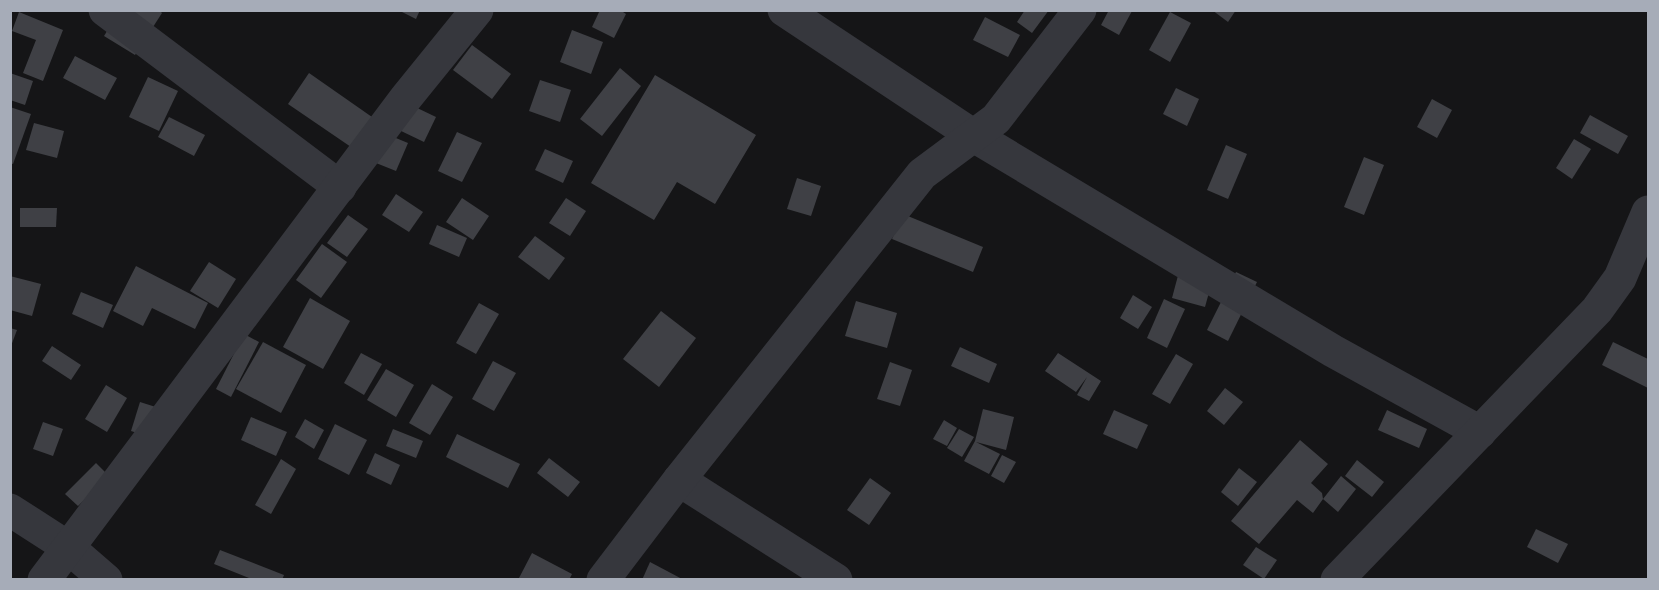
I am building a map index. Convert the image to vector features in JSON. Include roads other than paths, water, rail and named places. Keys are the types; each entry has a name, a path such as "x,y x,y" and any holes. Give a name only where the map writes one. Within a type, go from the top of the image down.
{"street":[{"path":"105,10 340,187"},
{"path":"44,579 405,99 477,10"},
{"path":"784,10 974,136 1333,351 1480,432"},
{"path":"603,579 922,174 996,119 1080,10"},
{"path":"1337,579 1597,310 1620,278 1648,212"},
{"path":"679,480 836,579"},
{"path":"10,510 69,548 106,579"}]}
